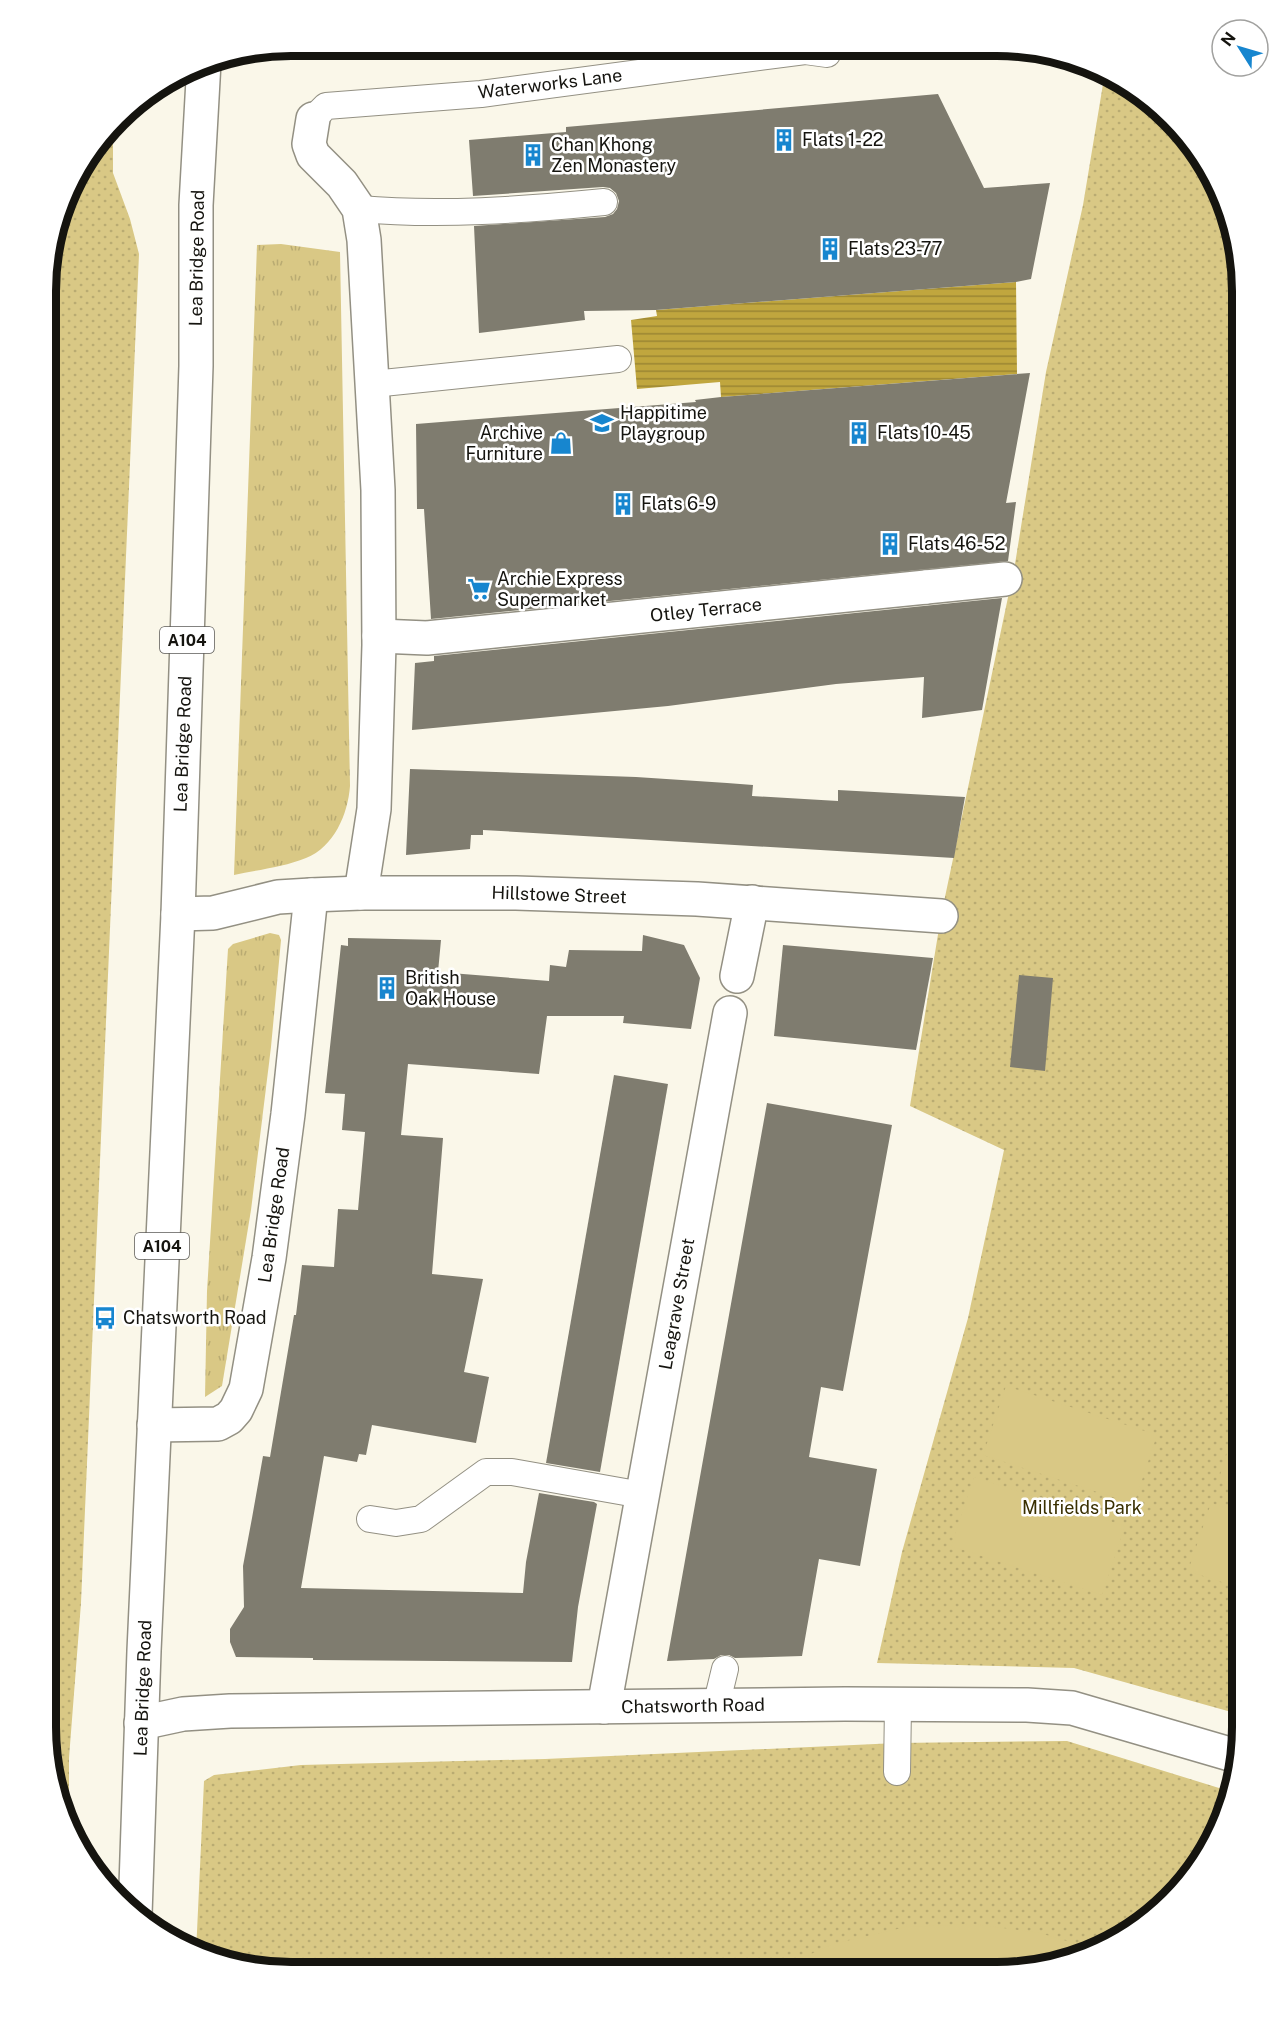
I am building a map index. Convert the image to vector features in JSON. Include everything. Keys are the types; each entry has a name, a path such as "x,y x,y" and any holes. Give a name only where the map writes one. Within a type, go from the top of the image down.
{"street":[{"name":"Lea Bridge Road","path":"135,1902 141,1723 178,914 196,366 196,205 203,72"},
{"path":"313,119 309,144 313,155 342,184 359,209 364,240 373,384 378,490 379,636 374,808 361,893"},
{"name":"Otley Terrace","path":"379,636 427,638 1005,579"},
{"name":"Hillstowe Street","path":"178,914 213,914 278,897 361,893 516,893 752,902 941,916"},
{"name":"Lea Bridge Road","path":"154,1425 218,1424 229,1418 236,1410 246,1389 268,1258 288,1114 311,895"},
{"name":"Leagrave Street","path":"737,976 752,902"},
{"name":"Leagrave Street","path":"604,1707 730,1012"},
{"name":"Chatsworth Road","path":"141,1723 183,1714 211,1712 845,1704 1027,1705 1072,1708 1230,1754"}],"lane":[{"name":"Waterworks Lane","path":"313,119 326,106 481,94 767,56"},
{"path":"359,209 410,213 534,208 604,202"},
{"path":"373,384 618,359"},
{"name":"Leagrave Street","path":"730,1012 737,976"},
{"path":"369,1519 396,1523 421,1519 486,1472 512,1473 642,1495"},
{"path":"716,1706 725,1669"},
{"path":"897,1772 898,1705"}],"green space":[{"name":"Millfields Park","path":"1103,81 1128,95 1164,124 1193,160 1220,215 1228,245 1232,276 1232,1712 1074,1668 877,1663 902,1552 968,1318 1004,1150 910,1106 941,916 1015,564 1046,372 1083,205"},
{"path":"113,137 113,173 130,219 139,254 81,1603 69,1758 69,1805 60,1772 56,1741 56,276 60,245 73,201 95,160"},
{"path":"281,244 340,252 350,786 346,808 338,828 332,838 316,853 289,864 234,875 257,245"},
{"path":"270,933 279,935 281,940 271,1047 251,1210 222,1386 205,1397 207,1291 228,949 233,944"},
{"path":"1006,1386 1157,1435 1134,1504 983,1455"},
{"path":"1232,1437 1232,1485 1218,1481"},
{"path":"974,1477 1125,1526 1102,1595 951,1546"},
{"path":"1211,1503 1232,1510 1232,1585 1188,1571"},
{"path":"1067,1741 1223,1789 1215,1816 1201,1844 1164,1893 1115,1930 1087,1944 1043,1957 997,1962 291,1962 245,1957 197,1942 204,1781 214,1775 301,1765 545,1759 897,1743"},
{"path":"973,1924 1040,1933 1082,1946 1043,1957 997,1962 793,1962 833,1944 906,1927"}],"shaded area":[{"path":"1016,282 1017,374 721,397 720,382 637,389 631,320 657,316 656,310"}],"building":[{"path":"938,94 984,188 1050,183 1031,279 656,310 584,311 585,320 479,333 474,226 605,217 613,214 619,201 616,193 610,188 603,187 473,196 469,140 566,132 566,127"},
{"path":"1030,373 1006,503 1016,502 1008,561 431,619 424,509 417,509 416,424"},
{"path":"1002,598 982,710 922,718 924,677 836,684 668,706 412,730 415,663 434,661 434,656"},
{"path":"410,769 636,777 727,783 753,785 752,796 838,801 838,790 965,797 954,858 483,830 483,835 471,835 470,849 406,855"},
{"path":"643,935 684,945 700,978 691,1029 623,1023 624,1016 547,1016 539,1074 408,1064 401,1135 443,1138 432,1274 483,1279 464,1372 489,1377 476,1443 372,1425 366,1455 359,1454 357,1462 324,1456 301,1588 523,1593 526,1562 539,1493 594,1502 597,1504 578,1607 572,1662 313,1660 313,1658 236,1657 230,1642 230,1629 244,1607 243,1566 263,1456 270,1457 294,1315 296,1315 302,1265 334,1267 338,1209 358,1210 365,1132 342,1130 345,1094 325,1093 341,945 348,946 348,938 441,940 438,972 549,981 550,965 566,967 569,950 642,951"},
{"path":"783,945 933,958 916,1050 774,1036"},
{"path":"1019,975 1053,978 1045,1071 1010,1067"},
{"path":"614,1075 668,1084 600,1472 546,1463"},
{"path":"767,1103 892,1125 843,1391 821,1387 809,1457 877,1469 860,1566 819,1559 802,1656 735,1658 721,1655 714,1659 667,1661"}],"place":[{"name":"Flats 1-22","path":"784,140"},
{"name":"Chan Khong Zen Monastery","path":"533,155"},
{"name":"Flats 23-77","path":"830,249"},
{"name":"Happitime Playgroup","path":"602,423"},
{"name":"Flats 10-45","path":"859,433"},
{"name":"Archive Furniture","path":"561,443"},
{"name":"Flats 6-9","path":"623,504"},
{"name":"Flats 46-52","path":"890,544"},
{"name":"Archie Express Supermarket","path":"479,589"},
{"name":"British Oak House","path":"387,988"},
{"name":"Chatsworth Road","path":"105,1318"}]}
